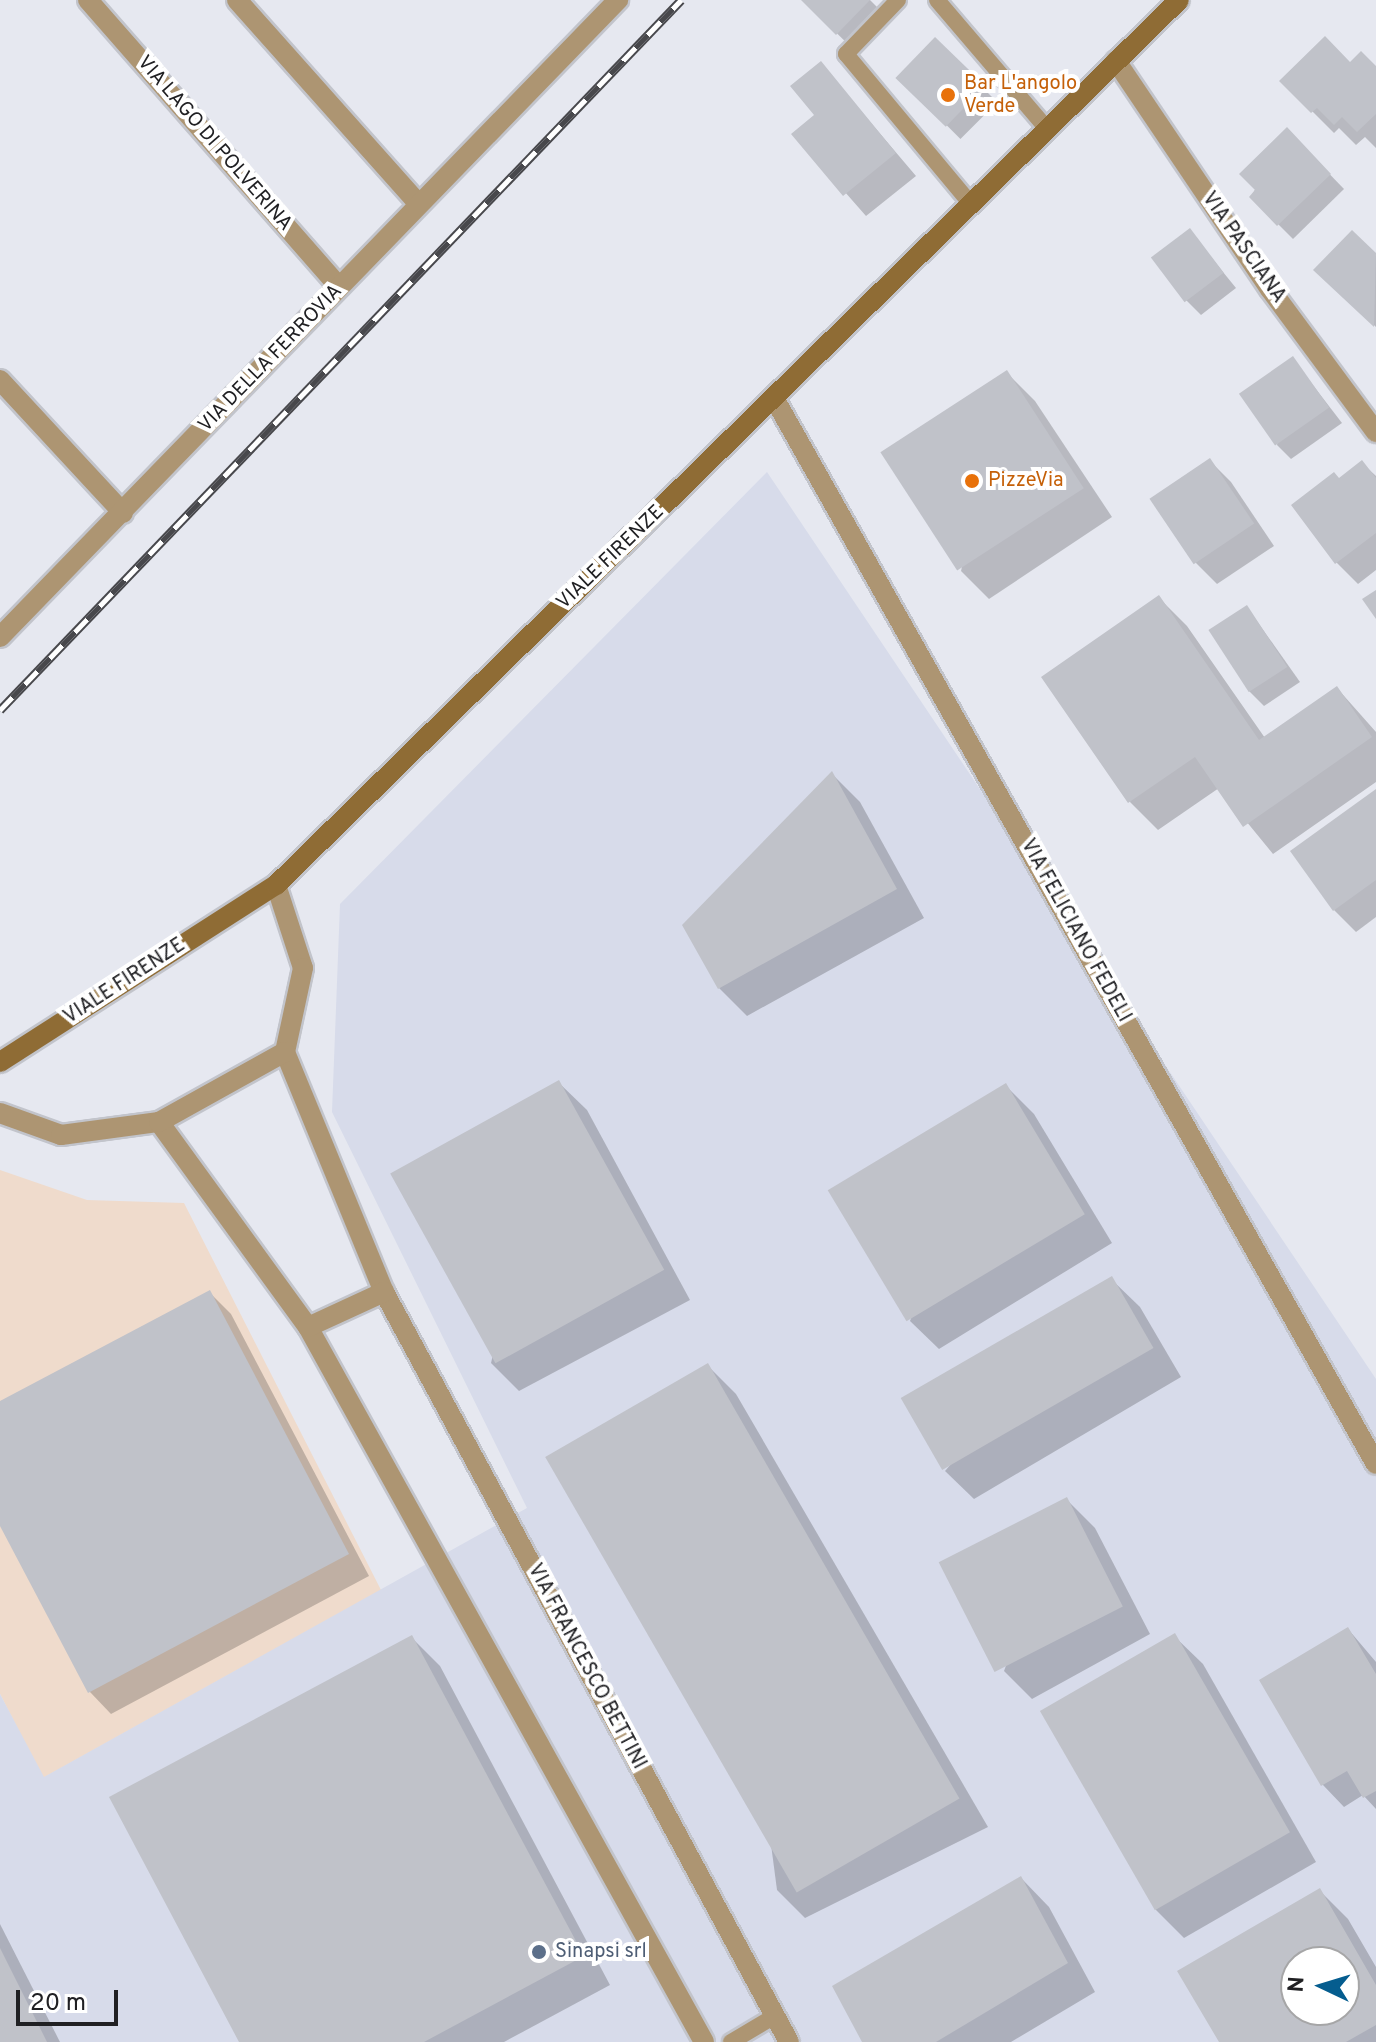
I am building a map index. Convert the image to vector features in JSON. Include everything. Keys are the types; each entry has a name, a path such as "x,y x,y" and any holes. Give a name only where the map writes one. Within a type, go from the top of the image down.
{"main road":[{"name":"VIALE FIRENZE","path":"0,1062 276,885 1179,0"}],"street":[{"name":"VIA LAGO DI POLVERINA","path":"88,0 339,287"},
{"path":"237,0 419,204"},
{"name":"VIA DELLA FERROVIA","path":"0,637 618,0"},
{"name":"VIA PASCIANA","path":"1116,61 1270,289 1376,432"},
{"path":"0,380 123,513"},
{"name":"VIA FELICIANO FEDELI","path":"774,398 1376,1464"},
{"path":"0,1113 61,1135 159,1122 285,1052 303,968 276,885"},
{"name":"VIA FRANCESCO BETTINI","path":"285,1052 384,1292 789,2042"},
{"path":"159,1122 308,1327 704,2042"},
{"path":"308,1327 384,1292"}],"lane":[{"path":"898,0 846,54 971,204"},
{"path":"937,0 1047,129"},
{"path":"731,2042 775,2016"}],"shaded area":[{"path":"767,472 1376,1379 1376,2042 0,2042 0,1694 44,1777 527,1508 332,1112 340,904"},
{"path":"0,1170 87,1200 184,1203 381,1590 43,1778 0,1694"}],"building":[{"path":"801,0 870,0 836,35"},
{"path":"1325,36 1350,62 1361,51 1376,66 1376,114 1357,132 1342,117 1334,125 1317,108 1311,113 1279,81"},
{"path":"935,37 985,86 946,127 895,78"},
{"path":"821,61 896,153 843,196 791,134 814,115 790,86"},
{"path":"1287,127 1331,174 1277,226 1249,197 1255,190 1239,174"},
{"path":"1190,228 1224,273 1185,302 1151,257"},
{"path":"1352,230 1376,253 1374,327 1313,270"},
{"path":"1293,356 1329,408 1275,445 1239,394"},
{"path":"1007,370 1084,488 957,570 880,452"},
{"path":"1210,458 1254,523 1194,564 1149,499"},
{"path":"1362,460 1376,478 1376,533 1335,564 1291,505 1334,472 1339,478"},
{"path":"1376,590 1376,619 1362,599"},
{"path":"1159,595 1259,740 1337,686 1372,737 1243,827 1195,757 1128,803 1041,677"},
{"path":"1247,605 1287,667 1249,692 1208,630"},
{"path":"832,771 897,889 718,989 682,925"},
{"path":"1376,789 1376,880 1333,911 1290,851"},
{"path":"559,1080 664,1270 495,1363 390,1174"},
{"path":"1006,1083 1085,1214 907,1321 828,1190"},
{"path":"1112,1276 1154,1348 942,1470 901,1398"},
{"path":"210,1290 349,1554 88,1693 0,1526 0,1401"},
{"path":"708,1363 960,1799 797,1893 545,1457"},
{"path":"1067,1497 1123,1607 995,1672 939,1562"},
{"path":"1348,1627 1376,1674 1376,1791 1363,1798 1347,1771 1321,1786 1259,1680"},
{"path":"1175,1633 1290,1832 1155,1910 1040,1711"},
{"path":"412,1635 584,1956 424,2042 239,2042 109,1797"},
{"path":"1021,1876 1068,1963 936,2042 862,2042 832,1986"},
{"path":"1320,1888 1353,1946 1280,1946 1280,2026 1360,2026 1360,1957 1376,1985 1376,2025 1346,2042 1219,2042 1177,1971"},
{"path":"0,1948 47,2042 0,2042"}],"railway":[{"path":"0,710 681,0"}],"place":[{"name":"Bar L'angolo Verde","path":"948,95"},
{"name":"PizzeVia","path":"972,481"},
{"name":"Sinapsi srl","path":"539,1952"}]}
